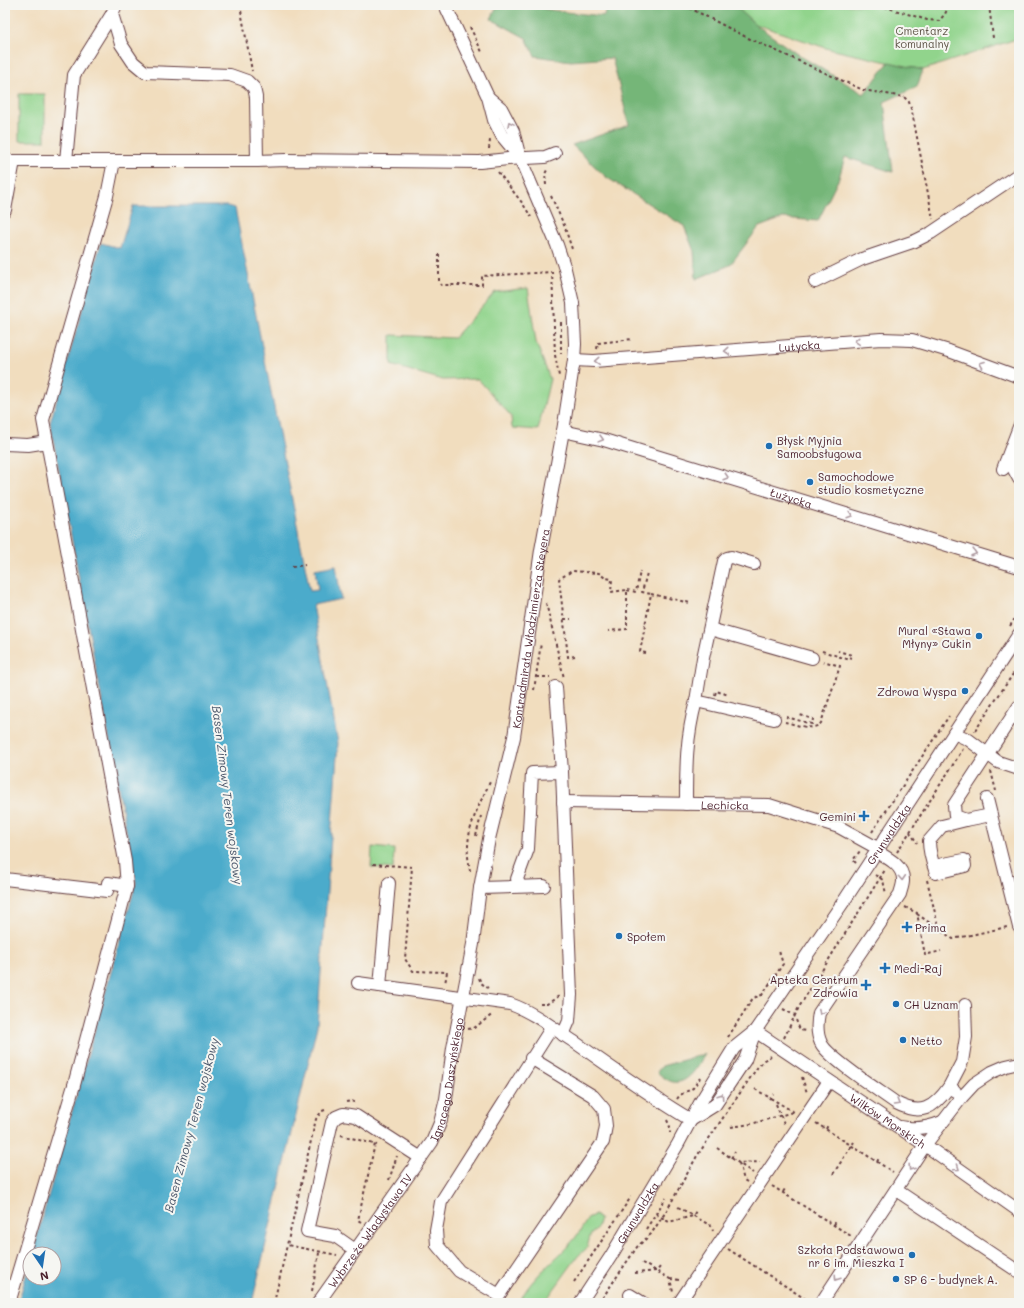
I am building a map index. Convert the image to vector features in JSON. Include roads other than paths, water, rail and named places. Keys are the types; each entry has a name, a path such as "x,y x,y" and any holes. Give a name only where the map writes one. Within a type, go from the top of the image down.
{"street":[{"name":"Kontradmirała Włodzimierza Steyera","path":"445,5 488,96 494,120 502,136 520,158 557,245 567,274 574,313 575,332 574,360 563,431 541,550 514,737 506,777 493,822 480,888 473,944 463,997"},
{"path":"114,10 121,44 133,62 145,72 230,74 247,81 254,88 256,97 257,162"},
{"path":"66,161 74,75 114,10"},
{"path":"5,210 10,161 257,162 286,160 480,162 520,158 545,158 555,153"},
{"path":"9,1303 74,1085 128,886 124,854 43,420 107,196 114,161"},
{"path":"815,282 862,259 915,241 938,228 1019,174"},
{"name":"Lutycka","path":"574,360 594,361 896,339 912,340 949,351 1019,377"},
{"path":"1019,427 1005,465 1013,468 1019,479"},
{"name":"Łużycka","path":"563,431 604,440 1019,567"},
{"path":"5,444 28,445 47,442"},
{"path":"686,804 687,749 690,722 696,701 724,561 727,558 731,558 754,564"},
{"path":"710,629 814,659"},
{"name":"Grunwaldzka","path":"580,1303 611,1256 691,1120 715,1105 745,1060 755,1031 878,850 1019,634"},
{"path":"556,687 562,772 571,994 569,1021 563,1035"},
{"path":"696,701 781,719"},
{"path":"966,820 955,816 954,805 1018,710"},
{"path":"954,733 969,740 998,762 1019,769"},
{"path":"520,886 517,879 528,849 532,773 562,772"},
{"path":"992,798 991,816 1019,926"},
{"name":"Lechicka","path":"563,802 769,806 839,827 892,860 902,872 903,882 900,894 819,1013 817,1021 821,1044 830,1055 896,1103 906,1108 923,1109 931,1106 940,1099 949,1087"},
{"path":"934,866 929,849 930,840 942,826 991,816"},
{"path":"5,878 107,890 108,882 128,886"},
{"path":"380,986 389,883"},
{"path":"480,888 544,886"},
{"path":"358,983 510,1004 529,1012 691,1120"},
{"name":"Ignacego Daszyńskiego","path":"420,1158 432,1142 440,1124 446,1099 455,1034 463,997"},
{"path":"962,1097 949,1087 962,1062 966,1038 965,1005"},
{"path":"531,1058 593,1096 604,1109 606,1126 603,1142 499,1295 459,1271 437,1245 436,1230 441,1202 531,1058 552,1027"},
{"name":"Wilków Morskich","path":"755,1031 925,1145 1019,1211"},
{"path":"821,1303 925,1145 962,1097 974,1084 992,1072 1006,1066 1019,1063"},
{"path":"677,1300 719,1243 829,1081"},
{"path":"355,1250 335,1236 306,1231 332,1122 336,1117 343,1114 356,1116 420,1158"},
{"path":"895,1126 909,1129 921,1128 942,1122"},
{"name":"Wybrzeże Władysława IV","path":"315,1298 355,1250 420,1158"},
{"path":"896,1190 1019,1272"},
{"path":"630,1295 643,1303"}],"water":[{"name":"Basen Zimowy Teren wojskowy","path":"133,206 227,206 235,208 310,591 318,590 315,569 336,565 341,599 313,605 338,743 317,1026 252,1303 18,1303 23,1286 62,1286 62,1246 34,1246 136,883 50,423 101,243 120,248"}],"place":[{"name":"Błysk Myjnia Samoobsługowa","path":"769,446"},
{"name":"Samochodowe studio kosmetyczne","path":"810,482"},
{"name":"Mural «Stawa Młyny» Cukin","path":"979,636"},
{"name":"Zdrowa Wyspa","path":"965,691"},
{"name":"Gemini","path":"864,816"},
{"name":"Prima","path":"907,927"},
{"name":"Społem","path":"619,936"},
{"name":"Medi-Raj","path":"885,968"},
{"name":"Apteka Centrum Zdrowia","path":"866,985"},
{"name":"CH Uznam","path":"896,1004"},
{"name":"Netto","path":"903,1040"},
{"name":"Szkoła Podstawowa nr 6 im. Mieszka I","path":"912,1255"},
{"name":"SP 6 - budynek A.","path":"896,1279"}],"park label":[{"name":"Cmentarz komunalny","path":"922,36"}]}
